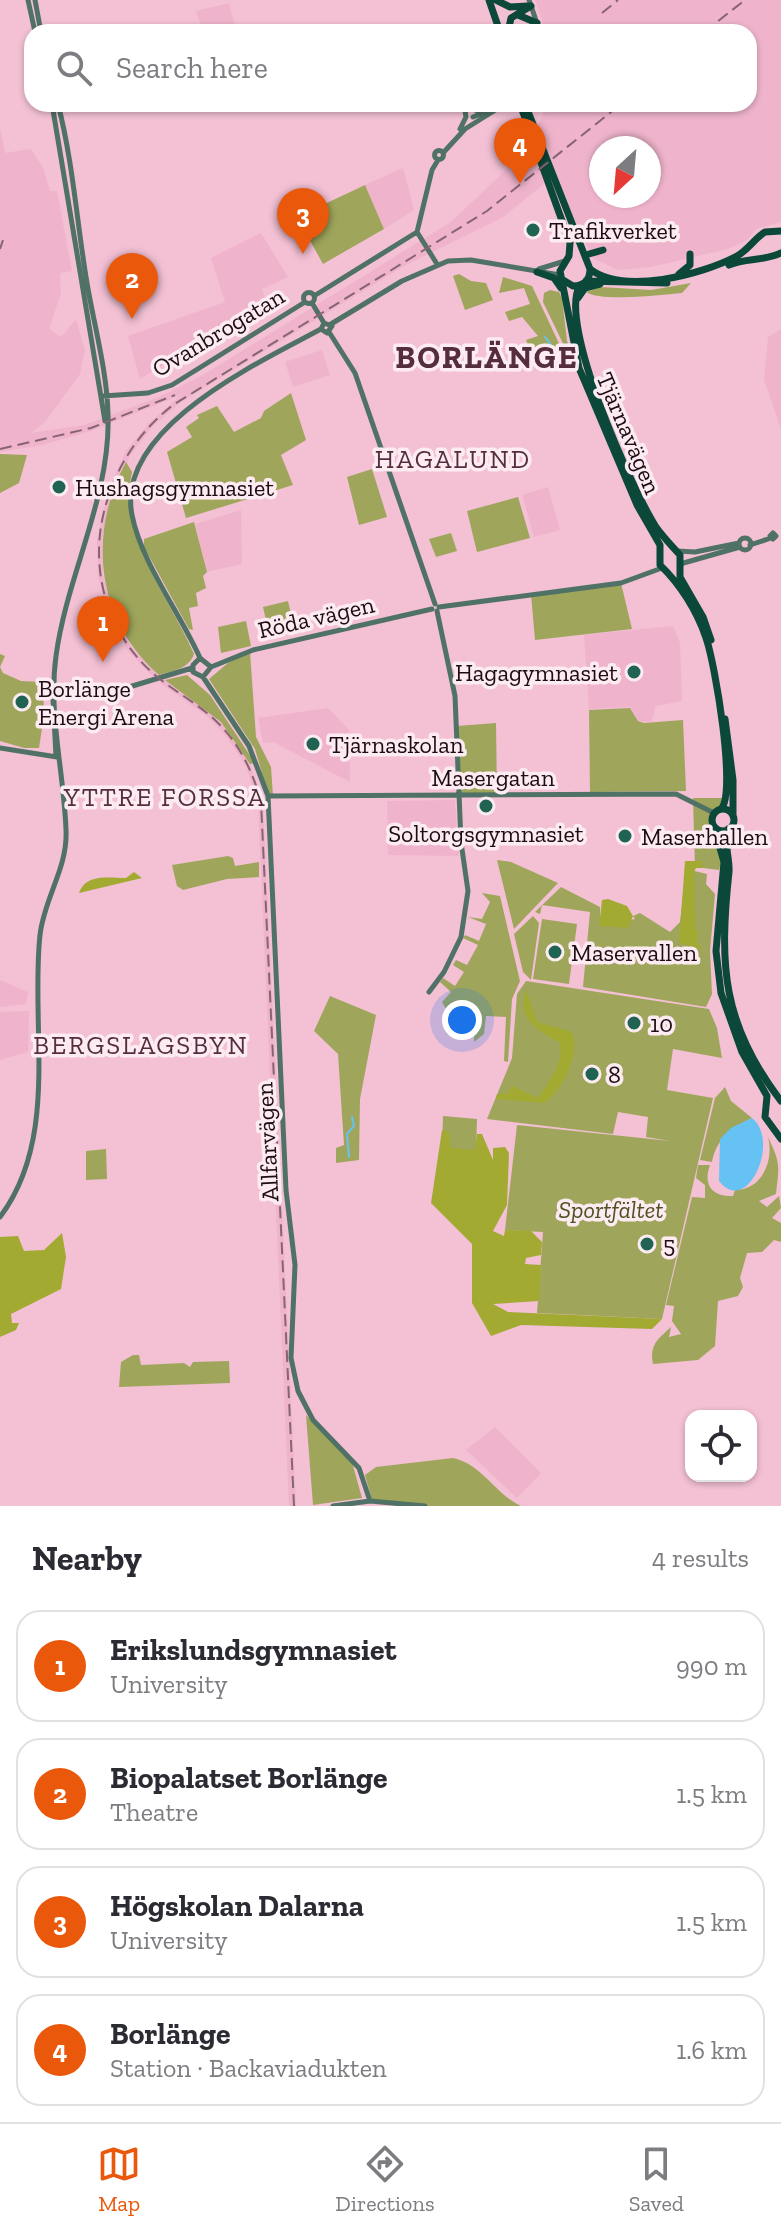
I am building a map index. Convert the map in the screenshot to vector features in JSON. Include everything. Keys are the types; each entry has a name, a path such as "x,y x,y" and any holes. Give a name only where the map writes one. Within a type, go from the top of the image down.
{"highway":[{"path":"486,0 494,24"},
{"path":"496,0 537,23"},
{"path":"509,24 521,0"},
{"path":"515,11 530,3"},
{"path":"525,112 551,181 589,262 601,275 624,279 669,278 734,258 768,231 781,231"},
{"path":"551,181 567,247"},
{"path":"551,181 570,243 561,277 569,285 674,282 781,253"},
{"path":"551,181 592,262 600,270 624,279"},
{"path":"755,242 755,252 761,256"},
{"path":"583,283 589,262 603,250"},
{"path":"669,278 688,268 690,254"},
{"path":"566,260 580,257 589,262"},
{"path":"537,272 557,280 571,310"},
{"name":"Tjärnavägen","path":"561,277 581,352 600,402 643,502 675,550"},
{"name":"Tjärnavägen","path":"583,283 571,310 579,368 664,569"},
{"path":"571,310 585,288 614,283"},
{"path":"660,555 675,550 714,649 732,762 733,816 728,829 729,862 723,928 726,989 746,1048 781,1101 768,1104"},
{"path":"679,566 664,569 690,605 711,657 728,776 727,800 718,811 714,827 724,862 716,951 721,993 742,1052 765,1090 768,1104 764,1113 781,1139"},
{"path":"718,811 733,816"},
{"path":"714,827 728,829"},
{"path":"770,1122 781,1123"}],"street":[{"path":"28,0 33,24"},
{"path":"35,0 40,24"},
{"path":"530,3 537,23"},
{"path":"56,112 104,382 106,438"},
{"path":"56,112 109,415"},
{"path":"468,112 470,120"},
{"path":"470,120 487,112"},
{"path":"437,264 418,234 432,170 436,158 443,157 442,152 470,120 483,113"},
{"name":"Ovanbrogatan","path":"104,396 148,393 172,385 310,303 306,294 314,296 418,234"},
{"path":"192,668 195,675 203,677 210,673 211,667 200,658 139,537 130,502 134,477 152,445 180,415 323,324 331,324 437,264 458,259 561,277"},
{"path":"525,269 548,267 566,260"},
{"path":"314,296 310,303 355,373 436,608 453,678 468,891 464,925 453,955 429,992"},
{"path":"329,332 331,324"},
{"path":"104,382 109,390 125,395"},
{"path":"57,757 53,682 63,621 100,484 109,415 113,401 125,395"},
{"path":"679,566 739,545 743,538 750,543 776,535"},
{"path":"675,550 695,552 739,545"},
{"path":"649,571 660,555"},
{"name":"Röda vägen","path":"211,667 253,650 436,608 621,583 649,571 664,569"},
{"path":"54,694 85,697 108,694 192,668 200,658"},
{"name":"Allfarvägen","path":"203,677 249,746 268,796 286,1190 295,1265 291,1358 298,1391 313,1420 359,1468 370,1501"},
{"path":"53,682 64,695"},
{"path":"0,1217 17,1190 32,1141 40,1046 40,936 63,864 66,841 52,731 54,694"},
{"path":"56,705 64,695"},
{"path":"0,748 57,757"},
{"name":"Masergatan","path":"268,796 676,794 718,811"},
{"path":"333,1506 370,1501 425,1506"}],"shaded area":[{"path":"535,0 781,0 781,222 756,229 747,240 728,249 651,267 617,270 593,258 554,176 503,217 404,266 181,402 153,426 131,454 113,489 102,540 103,575 113,615 132,648 159,675 153,677 128,651 109,617 98,576 97,540 109,488 126,451 149,423 181,395 91,431 42,445 0,452 0,128 5,153 31,149 43,168 50,191 57,191 72,271 60,273 61,293 49,329 61,337 76,319 85,350 80,374 45,422 31,433 84,425 159,397 203,375 451,222 528,149 544,112 757,112 757,24 543,24"},
{"path":"229,3 234,24 200,24 196,11"},
{"path":"403,168 414,210 384,229 365,185"},
{"path":"261,233 288,277 262,289 266,301 140,379 128,336 225,302 211,258"},
{"path":"781,329 781,429 764,380 768,337"},
{"path":"322,350 330,375 293,387 285,362"},
{"path":"548,487 560,530 534,537 522,495"},
{"path":"241,510 242,564 207,572 195,524"},
{"name":"Hagagymnasiet","path":"673,626 680,643 682,701 656,706 651,722 639,721 630,707 589,709 584,635"},
{"path":"165,680 211,713 230,732 250,764 263,802 296,1506 289,1506 258,803 246,766 226,736 208,717 159,682"},
{"name":"Tjärnaskolan","path":"328,708 349,730 350,782 273,742 263,743 258,718"},
{"path":"455,800 459,856 388,855 387,801"},
{"path":"0,980 28,992 26,1004 0,1007"},
{"path":"29,1011 28,1052 0,1060 0,1012"},
{"path":"495,1427 541,1473 517,1498 466,1450"}],"green space":[{"path":"365,185 384,229 323,264 297,217"},
{"path":"459,274 471,281 486,283 493,300 465,310 453,276"},
{"path":"503,277 532,286 563,352 535,361 526,340 538,336 522,317 509,321 505,312 530,304 524,288 499,293"},
{"path":"691,283 682,293 660,295 604,297 586,292 601,287 651,290"},
{"path":"550,290 559,292 562,298 567,341 586,391 543,302 544,293"},
{"path":"291,393 306,440 281,455 293,485 186,518 167,452 192,437 186,427 199,418 197,415 217,406 234,432 261,418 264,411"},
{"path":"0,454 27,455 19,483 0,493"},
{"path":"126,462 132,472 132,520 139,543 194,654 184,666 159,675 138,653 122,629 104,575 106,518"},
{"path":"372,469 387,517 359,525 347,477"},
{"path":"518,497 530,538 477,552 467,511"},
{"path":"194,522 207,572 203,576 206,588 196,593 198,606 189,608 193,630 189,629 144,547 144,539"},
{"path":"451,533 457,551 436,557 429,539"},
{"path":"621,583 632,629 535,640 531,594"},
{"path":"288,601 294,627 269,633 263,607"},
{"path":"246,621 251,646 221,653 218,627"},
{"path":"250,652 256,737 271,767 273,796 268,794 255,749 209,679 228,663"},
{"name":"Borlänge Energi Arena","path":"0,667 3,673 21,681 43,682 44,715 39,748 24,748 0,741"},
{"path":"187,675 210,695 255,763 250,764 221,722 165,680"},
{"path":"630,708 638,721 644,723 683,720 686,791 590,792 589,710"},
{"path":"496,723 497,795 460,796 457,726"},
{"path":"693,798 723,798 723,805 711,816 722,860 719,870 695,867"},
{"path":"228,856 233,858 235,866 259,862 259,877 227,879 183,890 177,886 172,865"},
{"path":"497,860 511,862 558,883 514,929"},
{"path":"685,861 703,861 702,868 696,868 694,872 695,929 698,931 697,943 702,949 679,943"},
{"path":"686,869 707,874 706,884 715,894 710,951 712,994 706,1007 583,987 590,912 542,905 561,887 600,907 600,926 635,919 633,916 640,913 670,932 680,922"},
{"path":"134,872 142,878 79,893 92,879 126,878"},
{"path":"482,893 500,896 520,981 512,999 508,1062 504,1061 506,1017 486,1016 484,1034 474,1042 474,1036 463,1035 463,1032 447,1034 446,1009 442,1002 451,992 440,982 443,978 455,986 464,972 453,965 456,960 467,965 478,945 463,938 465,935 479,941 486,924 468,917 482,919 490,902"},
{"path":"602,900 627,906 633,916 628,928 599,926"},
{"path":"533,916 539,923 531,980 523,972 514,934"},
{"name":"Maservallen","path":"542,919 577,924 569,984 533,979"},
{"name":"Sportfältet","path":"526,981 709,1009 717,1028 722,1058 673,1049 667,1090 713,1098 662,1319 537,1313 543,1232 505,1230 517,1125 670,1141 646,1137 648,1117 618,1112 613,1134 487,1119 512,1058 517,994"},
{"path":"526,990 537,1022 572,1032 574,1041 572,1061 564,1080 544,1103 496,1099 497,1094 507,1094 512,1086 538,1098 558,1064 559,1042 536,1028 526,1015"},
{"path":"330,996 376,1015 360,1099 359,1160 336,1163 336,1148 344,1145 338,1054 314,1031"},
{"path":"725,1087 731,1101 752,1118 726,1136 717,1147 712,1162 700,1160 715,1098"},
{"path":"443,1116 477,1119 476,1152 442,1149"},
{"path":"442,1130 449,1132 451,1148 475,1150 477,1134 482,1134 493,1160 493,1148 505,1147 509,1153 507,1205 493,1231 504,1236 505,1230 531,1231 542,1242 541,1255 526,1258 525,1264 541,1265 539,1301 493,1304 508,1312 662,1319 652,1329 521,1325 491,1336 472,1303 472,1244 431,1203"},
{"path":"768,1137 778,1165 776,1194 759,1201 767,1207 779,1196 781,1208 772,1218 781,1223 781,1242 774,1240 762,1252 747,1253 740,1278 743,1287 738,1296 718,1301 715,1346 698,1360 653,1364 652,1352 659,1339 671,1327 669,1337 681,1334 672,1321 674,1306 666,1305 692,1197 705,1198 705,1185 696,1178 698,1165 710,1165 708,1183 714,1192 733,1196 735,1190 753,1185 764,1172 769,1155"},
{"path":"106,1149 107,1179 86,1180 86,1151"},
{"path":"62,1233 66,1257 61,1289 11,1314 12,1323 19,1323 16,1330 0,1337 0,1237 18,1236 24,1251 44,1250"},
{"path":"139,1355 141,1365 184,1363 190,1367 193,1362 229,1361 230,1383 119,1387 121,1362"},
{"path":"306,1415 352,1462 362,1498 313,1505"},
{"path":"453,1458 472,1466 521,1506 430,1506 372,1500 365,1475 376,1467"}],"water":[{"path":"752,1118 760,1129 762,1158 749,1183 740,1190 730,1190 719,1181 720,1139 731,1128"}],"waterway":[{"path":"545,337 551,345"},
{"path":"349,1157 347,1134 354,1126 352,1117"}],"railway":[{"path":"602,13 618,0"},
{"path":"714,24 745,0"},
{"path":"294,1506 261,802 245,760 226,731 155,675 139,659 115,623 107,603 99,560 103,516 113,484 128,454 148,428 173,405 487,211 611,112"},
{"path":"0,249 3,240"},
{"path":"0,449 91,428 175,395"}],"place":[{"name":"Borlänge","path":"520,184"},
{"name":"Trafikverket","path":"533,230"},
{"name":"Högskolan Dalarna","path":"303,254"},
{"name":"Biopalatset Borlänge","path":"132,319"},
{"name":"Hushagsgymnasiet","path":"59,487"},
{"name":"Erikslundsgymnasiet","path":"103,662"},
{"name":"Hagagymnasiet","path":"634,672"},
{"name":"Borlänge Energi Arena","path":"22,702"},
{"name":"Tjärnaskolan","path":"313,744"},
{"name":"Soltorgsgymnasiet","path":"486,806"},
{"name":"Maserhallen","path":"625,836"},
{"name":"Maservallen","path":"555,952"},
{"name":"10","path":"634,1023"},
{"name":"8","path":"592,1074"},
{"name":"5","path":"647,1244"}],"district":[{"name":"BORLÄNGE","path":"487,357"},
{"name":"HAGALUND","path":"453,459"},
{"name":"YTTRE FORSSA","path":"165,797"},
{"name":"BERGSLAGSBYN","path":"141,1045"}]}
